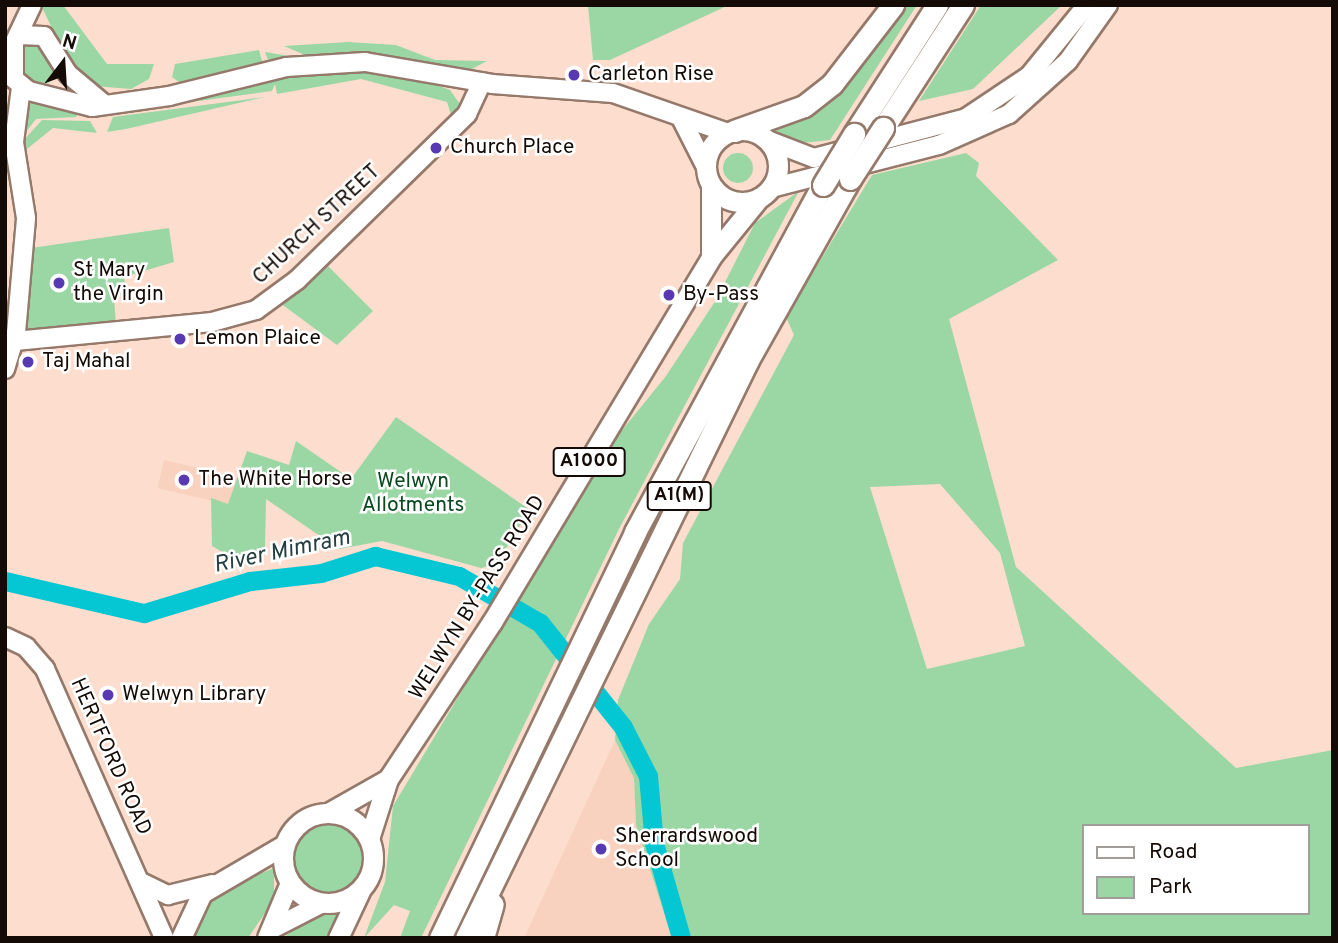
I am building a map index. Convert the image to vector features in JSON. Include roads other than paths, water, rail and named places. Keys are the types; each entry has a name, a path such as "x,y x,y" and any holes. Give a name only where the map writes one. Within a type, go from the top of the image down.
{"highway":[{"path":"731,132 804,106 832,84 893,5"},
{"name":"A1(M)","path":"440,938 592,619 728,352 823,185 937,5"},
{"name":"A1(M)","path":"466,938 611,633 748,360 850,179 963,5"},
{"path":"483,938 510,845"}],"main road":[{"path":"5,369 15,341 26,218 15,142 21,88 13,69 13,35 33,5"},
{"path":"33,5 63,66 104,104"},
{"path":"21,88 45,92 92,107 337,61 482,82 603,91 682,120 767,140 793,155 814,158 966,118 1029,76 1087,5"},
{"path":"682,120 709,178 730,201 765,192 939,145 1009,114 1068,61 1108,5"},
{"path":"13,35 32,32 50,41"},
{"path":"45,92 63,66"},
{"name":"CHURCH STREET","path":"15,341 212,322 257,310 296,280 467,114 482,82"},
{"path":"711,257 710,152 731,132"},
{"path":"765,192 778,158 767,140"},
{"name":"WELWYN BY-PASS ROAD","path":"369,839 388,779 492,622 711,257 765,192"},
{"name":"HERTFORD ROAD","path":"5,637 33,653 143,883 164,938"},
{"name":"WELWYN BY-PASS ROAD","path":"328,813 388,779"},
{"path":"143,883 168,895 212,884 285,845 302,821 328,813 353,820 369,839 373,867 338,938"},
{"path":"271,933 290,883 285,845"},
{"path":"290,883 321,904"},
{"path":"181,938 191,908 212,884"},
{"path":"271,933 321,904 360,891"}],"waterway":[{"name":"River Mimram","path":"5,581 144,613 250,581 321,573 375,556 459,576 540,623 623,727 648,776 654,843 681,938"}],"place":[{"name":"Carleton Rise","path":"574,75"},
{"name":"Church Place","path":"436,148"},
{"name":"St Mary the Virgin","path":"59,283"},
{"name":"By-Pass","path":"669,295"},
{"name":"Lemon Plaice","path":"180,339"},
{"name":"Taj Mahal","path":"28,362"},
{"name":"The White Horse","path":"184,480"},
{"name":"Welwyn Library","path":"108,695"},
{"name":"Sherrardswood School","path":"601,849"}],"park label":[{"name":"Welwyn Allotments","path":"413,494"}]}
